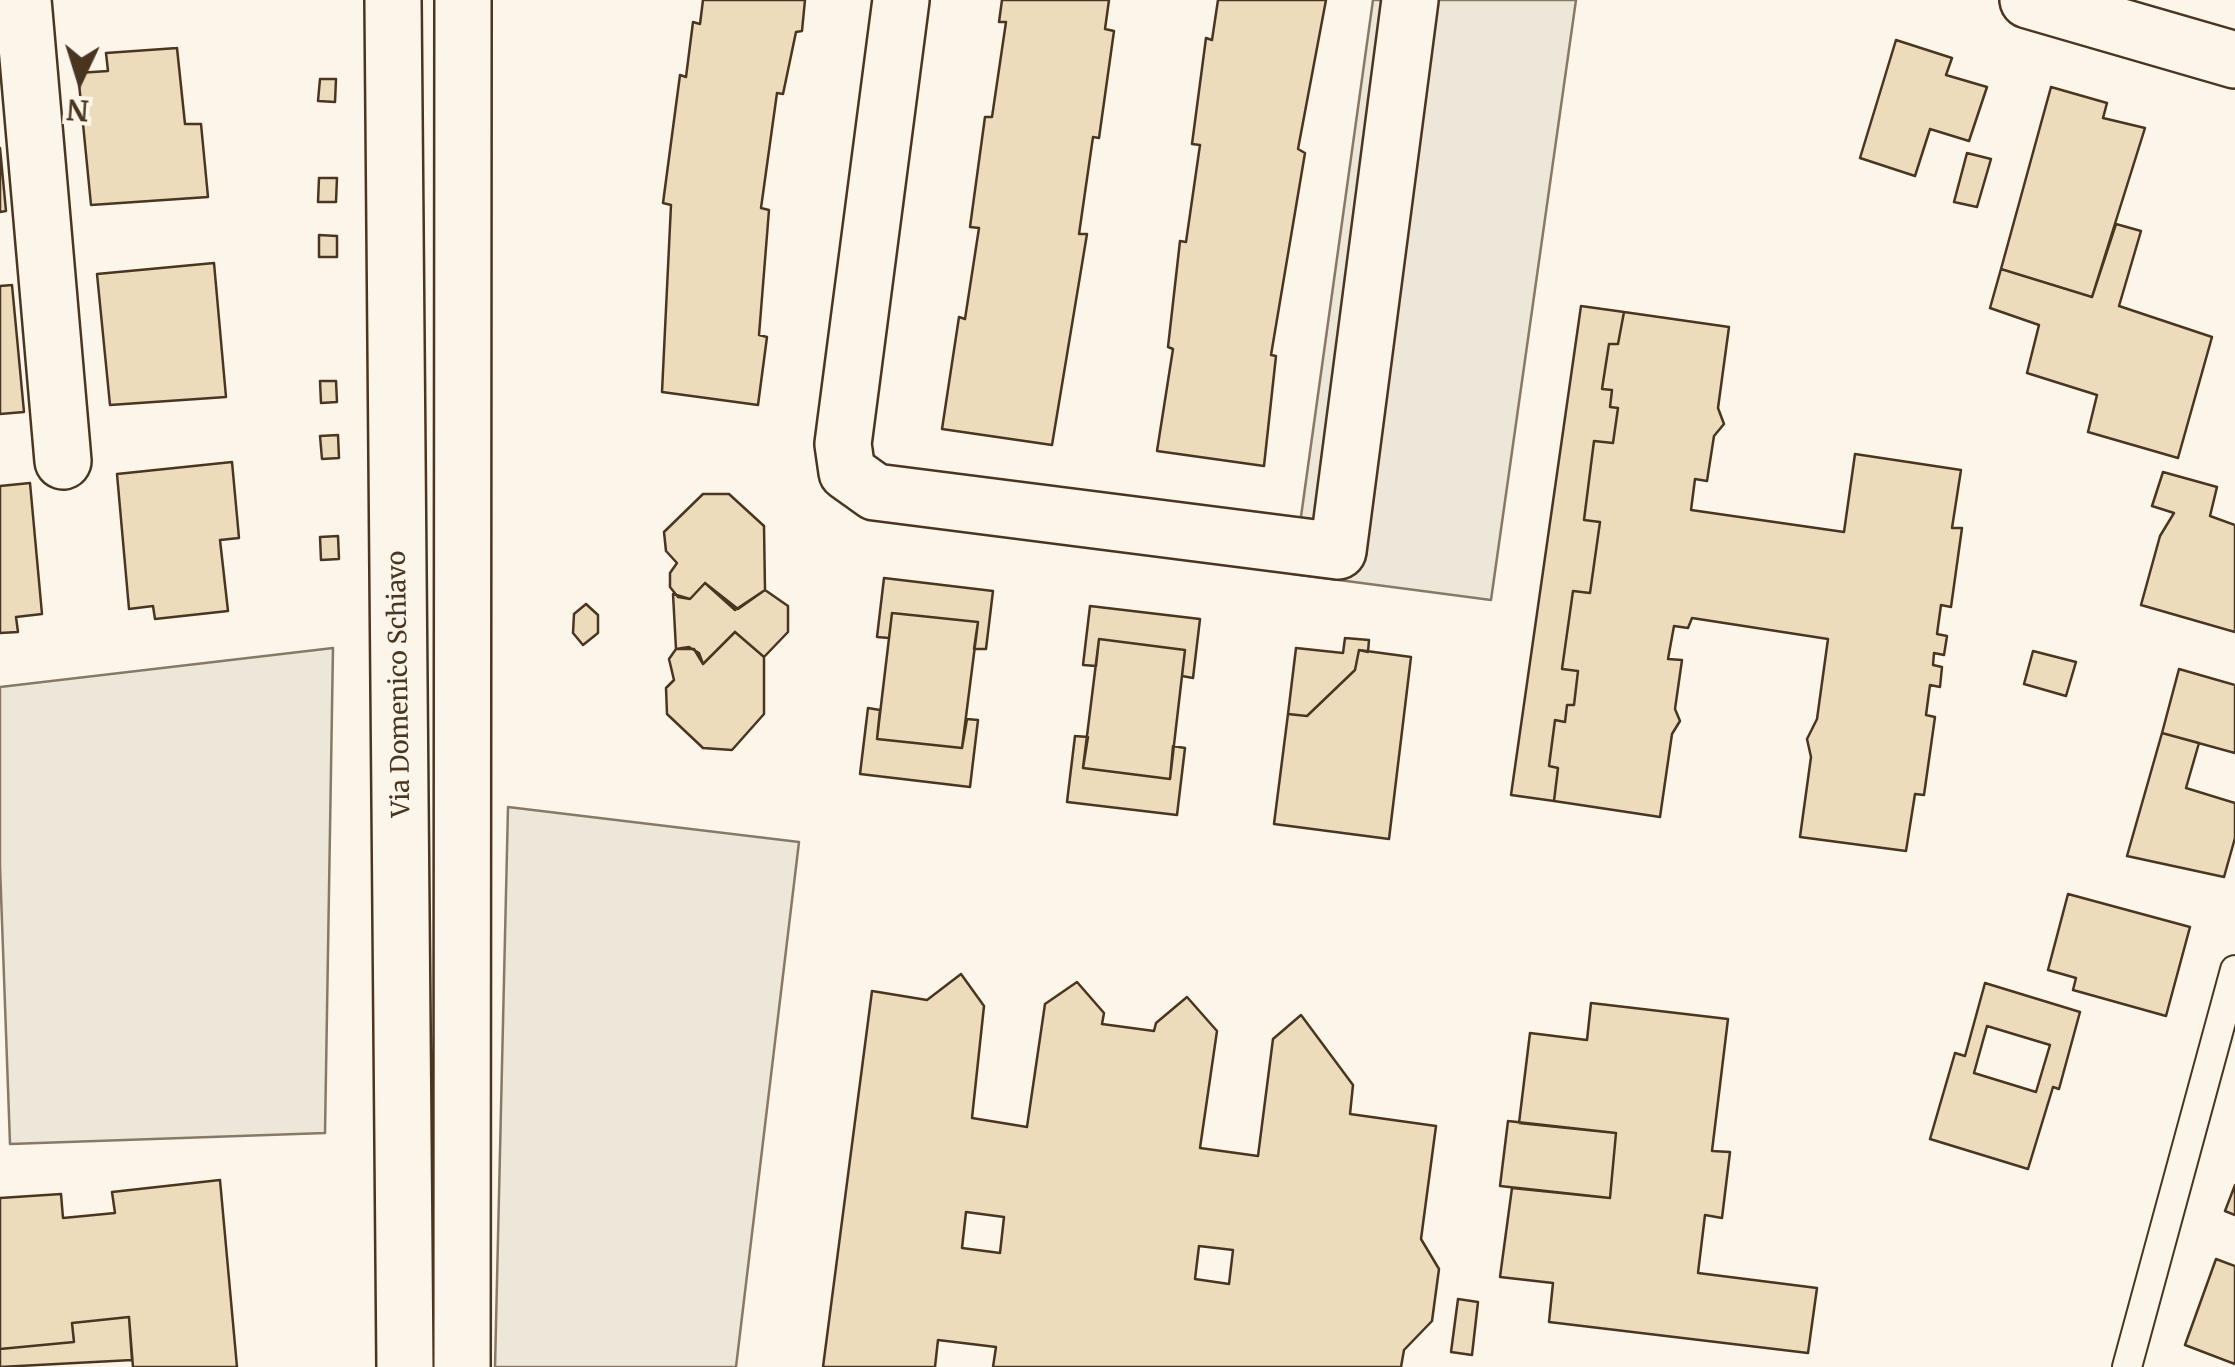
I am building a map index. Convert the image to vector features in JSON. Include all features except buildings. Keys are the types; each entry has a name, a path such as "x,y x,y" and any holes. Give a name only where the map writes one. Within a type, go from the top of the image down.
{"street":[{"path":"22,0 63,461"},
{"name":"Via Domenico Schiavo","path":"392,0 406,1367"},
{"path":"462,1367 463,0"},
{"path":"901,0 843,444 847,472 874,492 1338,551 1410,0"},
{"path":"2028,0 2235,60"}],"lane":[{"path":"2126,1367 2235,970"}],"shaded area":[{"path":"1373,0 1576,0 1491,600 1293,574"},
{"path":"333,648 325,1133 10,1144 0,866 0,687"},
{"path":"508,807 799,842 736,1367 495,1367"}]}
